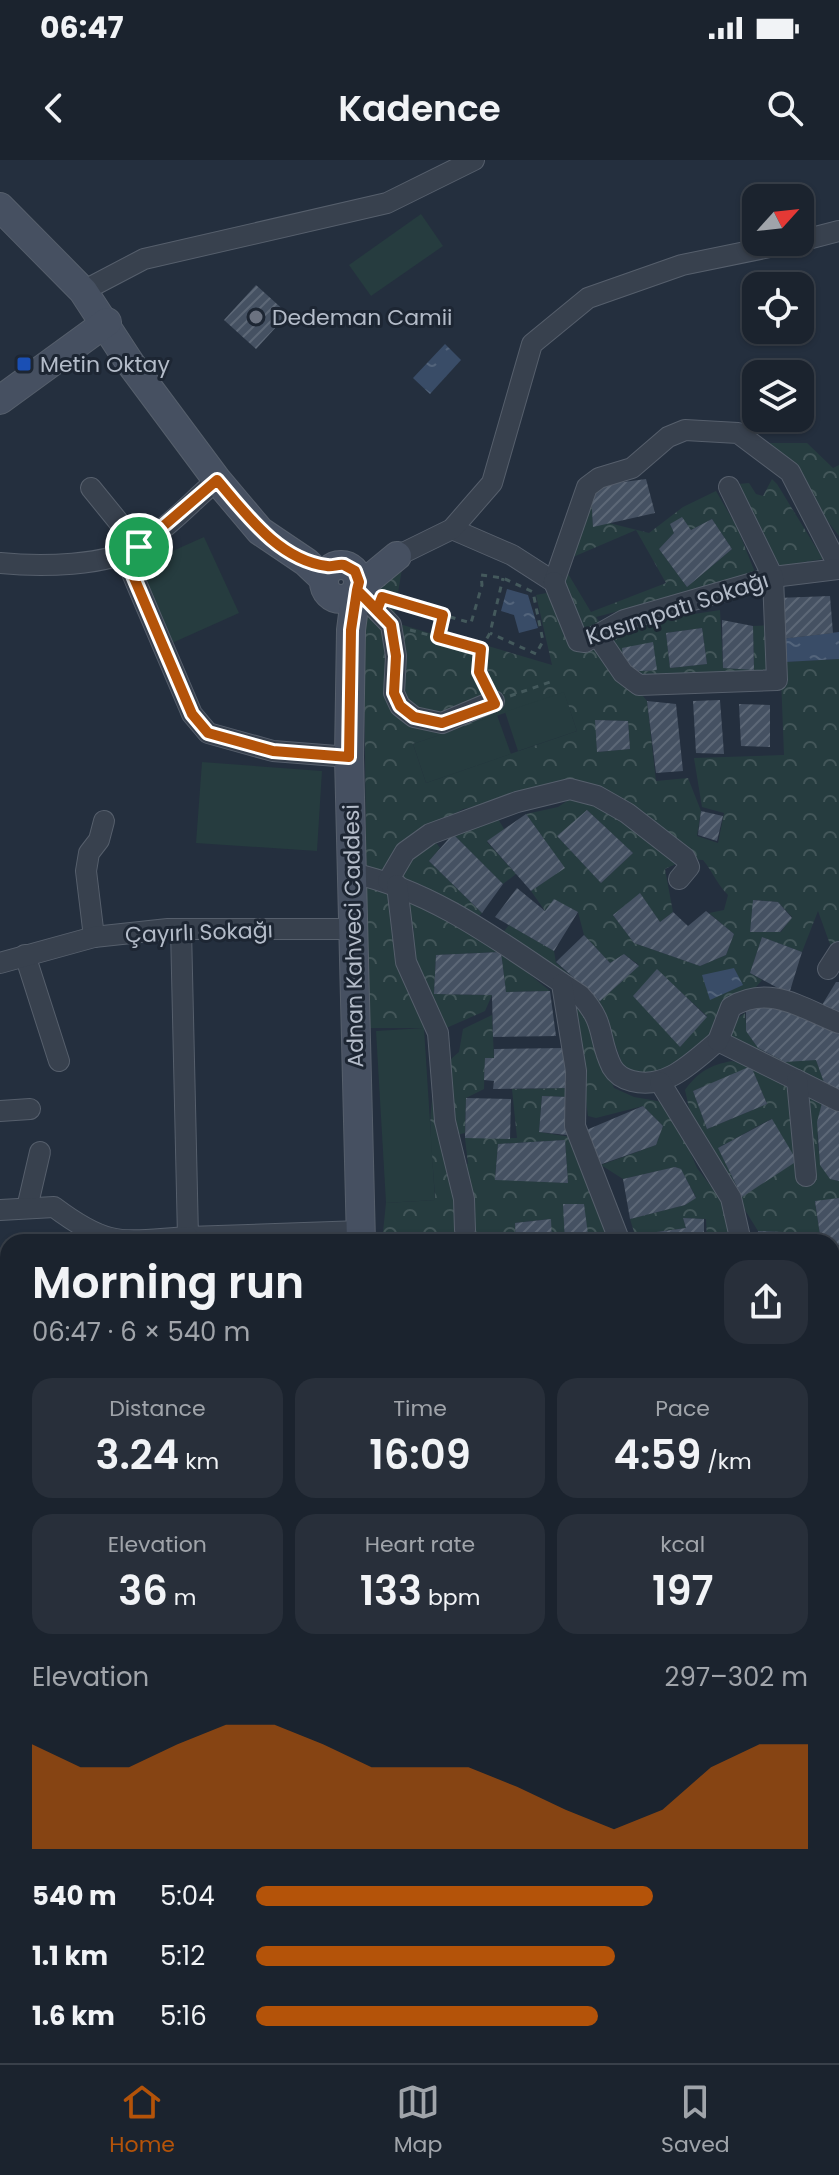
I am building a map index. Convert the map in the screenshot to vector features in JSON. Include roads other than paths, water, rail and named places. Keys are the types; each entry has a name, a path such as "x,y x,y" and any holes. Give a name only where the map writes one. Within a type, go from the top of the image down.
{"main road":[{"path":"0,207 83,291 107,322 130,363 217,480 260,531 349,588 397,556"},
{"path":"0,400 107,322"},
{"name":"Adnan Kahveci Caddesi","path":"349,588 349,757 361,1234"}],"street":[{"path":"83,291 144,259 387,203 465,163"},
{"path":"814,237 839,231"},
{"path":"397,556 452,529 492,483 532,344 588,298 682,265 742,252"},
{"path":"452,529 512,555 554,582 587,487 599,478 632,468 668,437 685,430 738,433 790,472 839,568"},
{"path":"0,563 29,566 80,564 131,549 217,480"},
{"path":"597,635 623,673 639,685 777,680 773,577 729,487"},
{"path":"91,488 131,549 192,714 208,733 273,751 349,757"},
{"name":"Kasımpatı Sokağı","path":"554,582 578,641 585,642 624,620 773,577 839,568"},
{"path":"349,588 396,656 394,693 400,706 414,717 442,723 494,701"},
{"path":"465,1230 464,1199 445,1121 444,1068 438,1033 406,962 392,883 405,852 430,834 504,806 570,789 597,796 627,813 685,858 689,867 679,879"},
{"path":"94,937 86,871 89,853 99,840 104,821"},
{"path":"352,873 392,883 440,904 562,984 596,1013 613,1069 634,1082 660,1082 672,1077 718,1041 731,1007 753,996 769,995 839,1023"},
{"path":"181,929 188,1234"},
{"name":"Çayırlı Sokağı","path":"0,963 94,937 181,929 353,929"},
{"path":"25,955 59,1061"},
{"path":"562,984 576,1071 575,1126 617,1234"},
{"path":"718,1041 839,1101"},
{"path":"797,1080 806,1176"},
{"path":"660,1082 731,1198 739,1234"},
{"path":"0,1111 30,1109"},
{"path":"27,1208 40,1152"},
{"path":"0,1210 54,1207 94,1234"}],"water":[{"path":"445,344 461,360 430,394 413,378"},
{"path":"507,589 528,595 538,628 519,633 514,615 501,611"},
{"path":"839,632 839,659 785,662 781,639"},
{"path":"734,968 743,985 710,1000 702,975"}],"place":[{"name":"Dedeman Camii","path":"256,317"},
{"name":"Metin Oktay","path":"24,364"}]}
